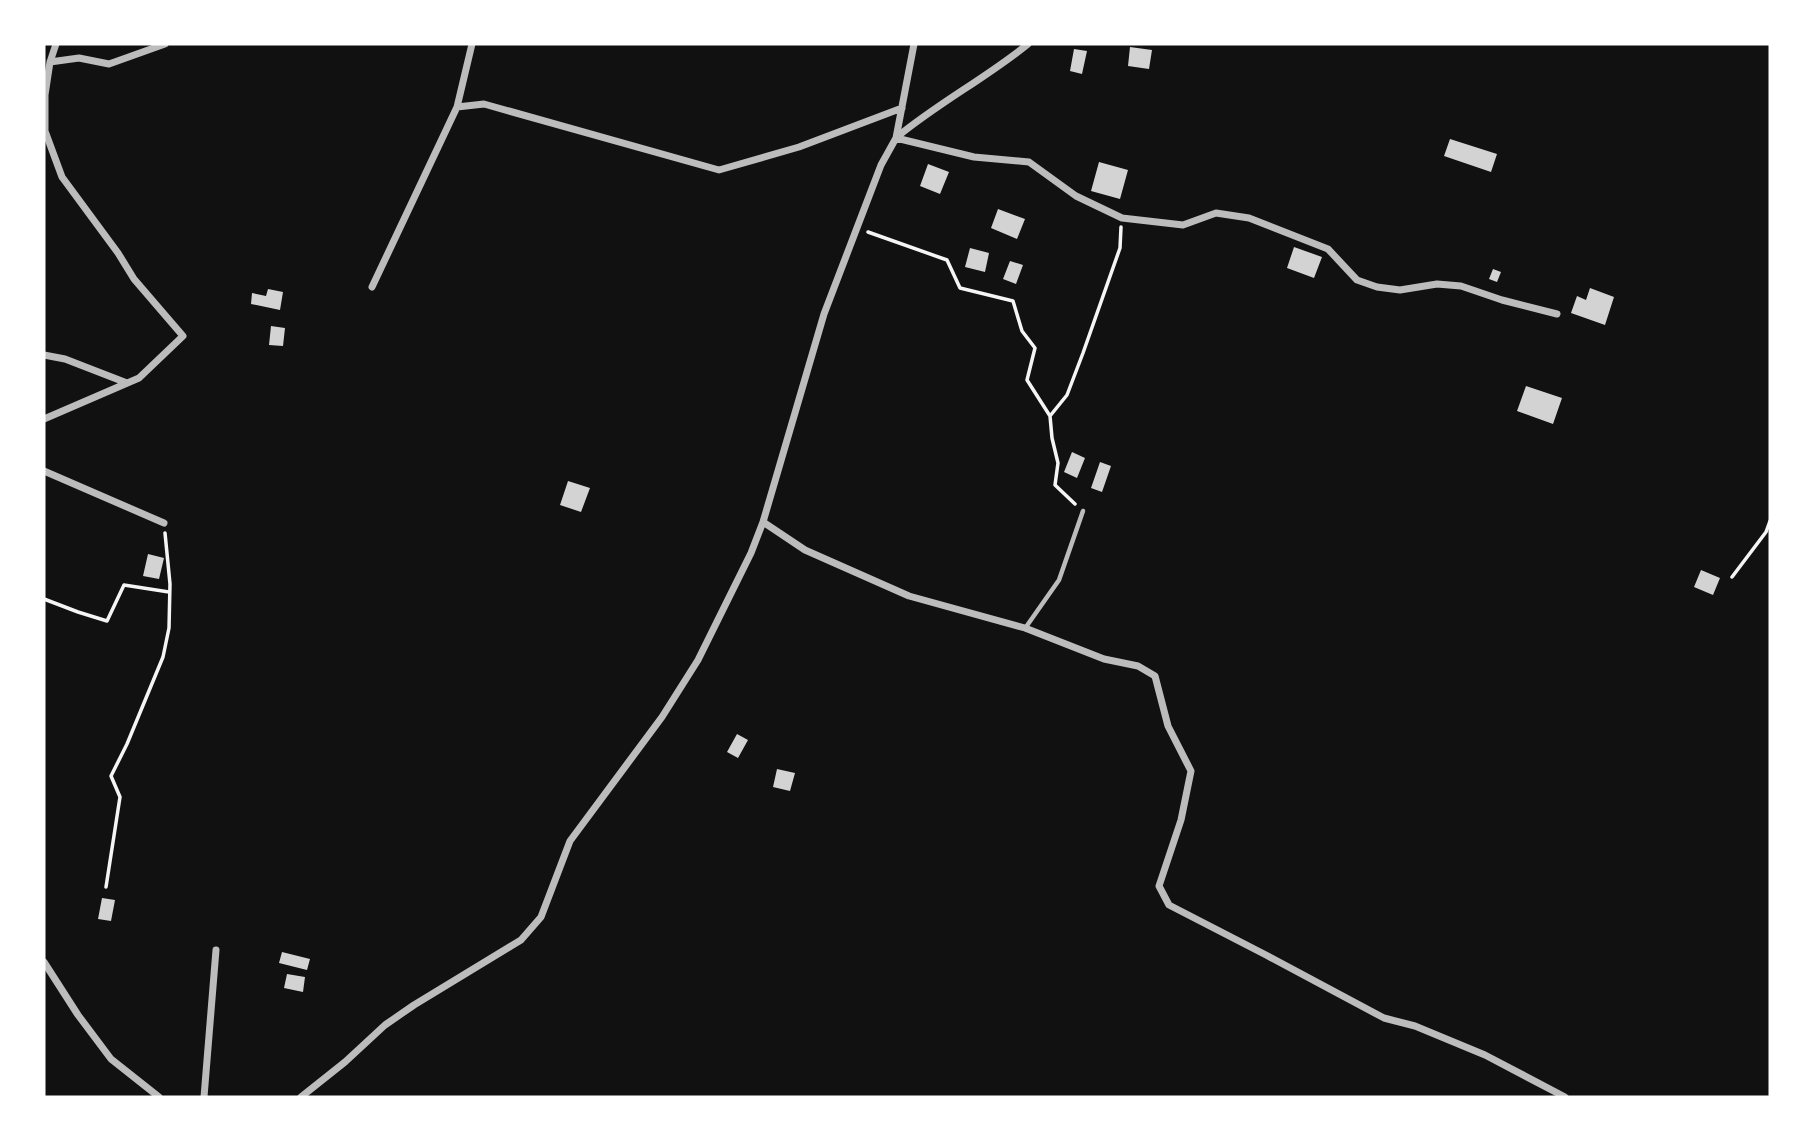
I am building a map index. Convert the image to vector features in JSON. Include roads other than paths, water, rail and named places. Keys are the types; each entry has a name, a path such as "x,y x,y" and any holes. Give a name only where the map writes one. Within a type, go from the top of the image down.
{"street":[{"path":"44,419 139,378 183,336 134,279 62,177 45,131 45,94 56,44"},
{"path":"50,62 79,58 110,64 165,44"},
{"path":"372,287 457,107 472,44"},
{"path":"302,1097 385,1026 522,940 541,917 570,841 662,717 698,660 751,554 763,522 824,314 881,165 896,138 914,44"},
{"path":"896,138 923,115 1028,44"},
{"path":"457,107 484,104 719,170 799,146 902,108"},
{"path":"896,138 974,157 1029,162 1076,196 1122,218 1183,225 1216,213 1250,218 1328,249 1357,279 1377,287 1400,290 1437,284 1461,286 1557,314"},
{"path":"44,355 65,359 128,383"},
{"path":"44,471 164,523"},
{"path":"763,522 805,550 909,596 1025,628 1104,659 1138,666 1155,676 1168,726 1191,771 1181,820 1159,886 1169,905 1384,1018 1415,1026 1485,1055 1565,1097"},
{"path":"204,1097 216,950"},
{"path":"44,962 78,1015 111,1059 159,1097"}],"lane":[{"path":"1025,628 1059,580 1083,511"}]}
